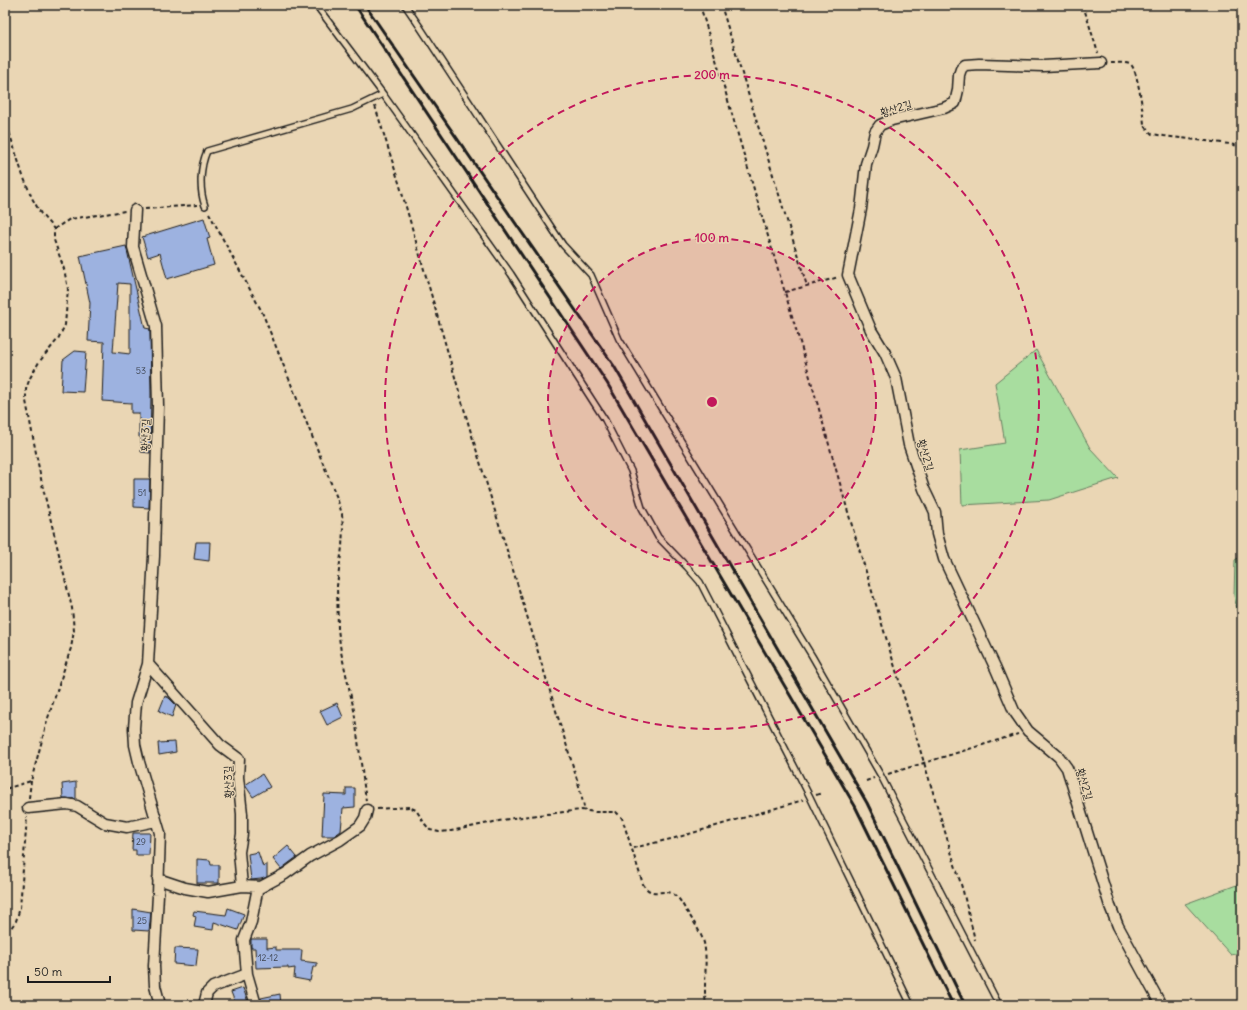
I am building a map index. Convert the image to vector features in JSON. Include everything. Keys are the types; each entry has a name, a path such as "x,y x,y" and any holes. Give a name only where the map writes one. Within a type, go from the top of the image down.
{"street":[{"name":"황산2길","path":"1101,63 1043,66 965,65 961,69 959,75 956,103 944,108 892,120 880,125 874,132 872,146 866,164 861,209 848,275 871,330 885,353 896,378 910,445 924,489 935,512 944,559 996,669 1014,711 1028,731 1059,757 1067,768 1110,906 1118,926 1161,1005"},
{"name":"황산3길","path":"135,210 132,248 156,326 158,406 154,556 148,664 136,703 134,728 135,745 139,762 160,833 154,966 155,986 160,1005"},
{"name":"황산3길","path":"148,664 220,745 239,760 238,777 242,814 242,834 239,852 242,886"},
{"path":"28,808 67,804 77,806 105,823 127,827 156,821"},
{"path":"158,879 185,888 208,892 242,886 261,887 285,874 310,856 340,840 360,826 368,810"},
{"path":"256,1005 247,974 244,940 251,922 258,887"},
{"path":"204,1005 207,993 213,987 247,974"}],"lane":[{"path":"316,5 383,94 511,274 605,420 631,471 642,508 658,537 700,582 810,798 911,1005"},
{"path":"405,5 563,245 591,275 619,338 812,656 881,776 999,1005"},
{"path":"206,206 202,197 202,162 207,151 352,109 383,94"}],"path":[{"path":"700,5 850,519 963,892 976,945"},
{"path":"721,5 807,286"},
{"path":"1083,5 1101,63 1122,63 1129,64 1133,67 1136,76 1144,124 1152,134 1242,147"},
{"path":"373,100 400,186 469,426 579,786 585,811"},
{"path":"5,119 23,176 32,198 41,214 54,229 54,240 64,269 68,289 65,325 58,339 40,362 30,378 26,389 26,401 42,484 72,608 74,631 71,648 48,718 31,780 20,908 16,921 11,928 5,929"},
{"path":"54,229 70,219 135,210 198,205 206,206 262,312 337,498 342,514 342,547 337,586 338,629 341,652 354,710 361,769 368,810 409,807 416,810 430,830 439,832 451,831 513,818 585,811 616,812 622,818 633,848 643,884 647,890 653,893 672,893 676,896 694,922 704,942 704,983 706,1005"},
{"path":"785,292 848,275"},
{"path":"866,781 1028,731"},
{"path":"5,789 31,780"},
{"path":"633,848 679,837 810,798 822,793"}],"green space":[{"path":"1036,350 1090,448 1118,478 1049,500 962,505 960,450 1005,443 995,383"},
{"path":"1242,556 1242,630 1234,596 1235,560"},
{"path":"1242,883 1242,952 1231,955 1185,904"}],"building":[{"path":"204,218 210,238 207,239 214,265 167,279 160,253 148,257 142,237"},
{"path":"126,246 145,328 150,329 150,453 141,452 141,437 139,437 139,413 131,413 131,403 102,401 104,342 88,341 90,303 80,256","holes":["118,283 130,284 130,354 113,352"]},
{"path":"75,351 86,352 83,392 61,391 63,360"},
{"path":"134,479 150,479 149,508 134,507"},
{"path":"196,542 210,542 209,561 194,559"},
{"path":"165,696 176,705 172,717 159,711"},
{"path":"337,703 343,717 327,725 320,711"},
{"path":"175,742 176,752 159,755 158,743"},
{"path":"262,774 270,787 253,797 245,785"},
{"path":"76,782 76,799 63,798 62,784"},
{"path":"346,788 355,788 355,807 343,808 341,831 334,836 322,836 324,794 346,795"},
{"path":"133,833 150,833 149,855 136,855 136,850 132,850"},
{"path":"288,846 297,857 281,869 273,859"},
{"path":"258,852 263,867 267,864 267,877 251,880 248,854"},
{"path":"197,859 210,860 211,865 219,865 219,883 197,883"},
{"path":"228,908 244,914 238,930 214,922 213,930 194,927 196,916 193,915 194,911 226,915"},
{"path":"133,909 151,912 149,931 133,930"},
{"path":"251,939 267,939 267,948 276,947 276,950 302,950 301,961 317,963 317,967 313,967 310,981 294,978 295,968 256,968 255,948 251,948"},
{"path":"175,948 198,949 196,966 174,964"},
{"path":"243,988 249,1005 236,1005 231,992"},
{"path":"280,994 281,1005 262,1005 261,998"}],"railway":[{"path":"355,5 607,383 855,806 953,1005"},
{"path":"365,5 614,366 867,803 965,1005"}]}
